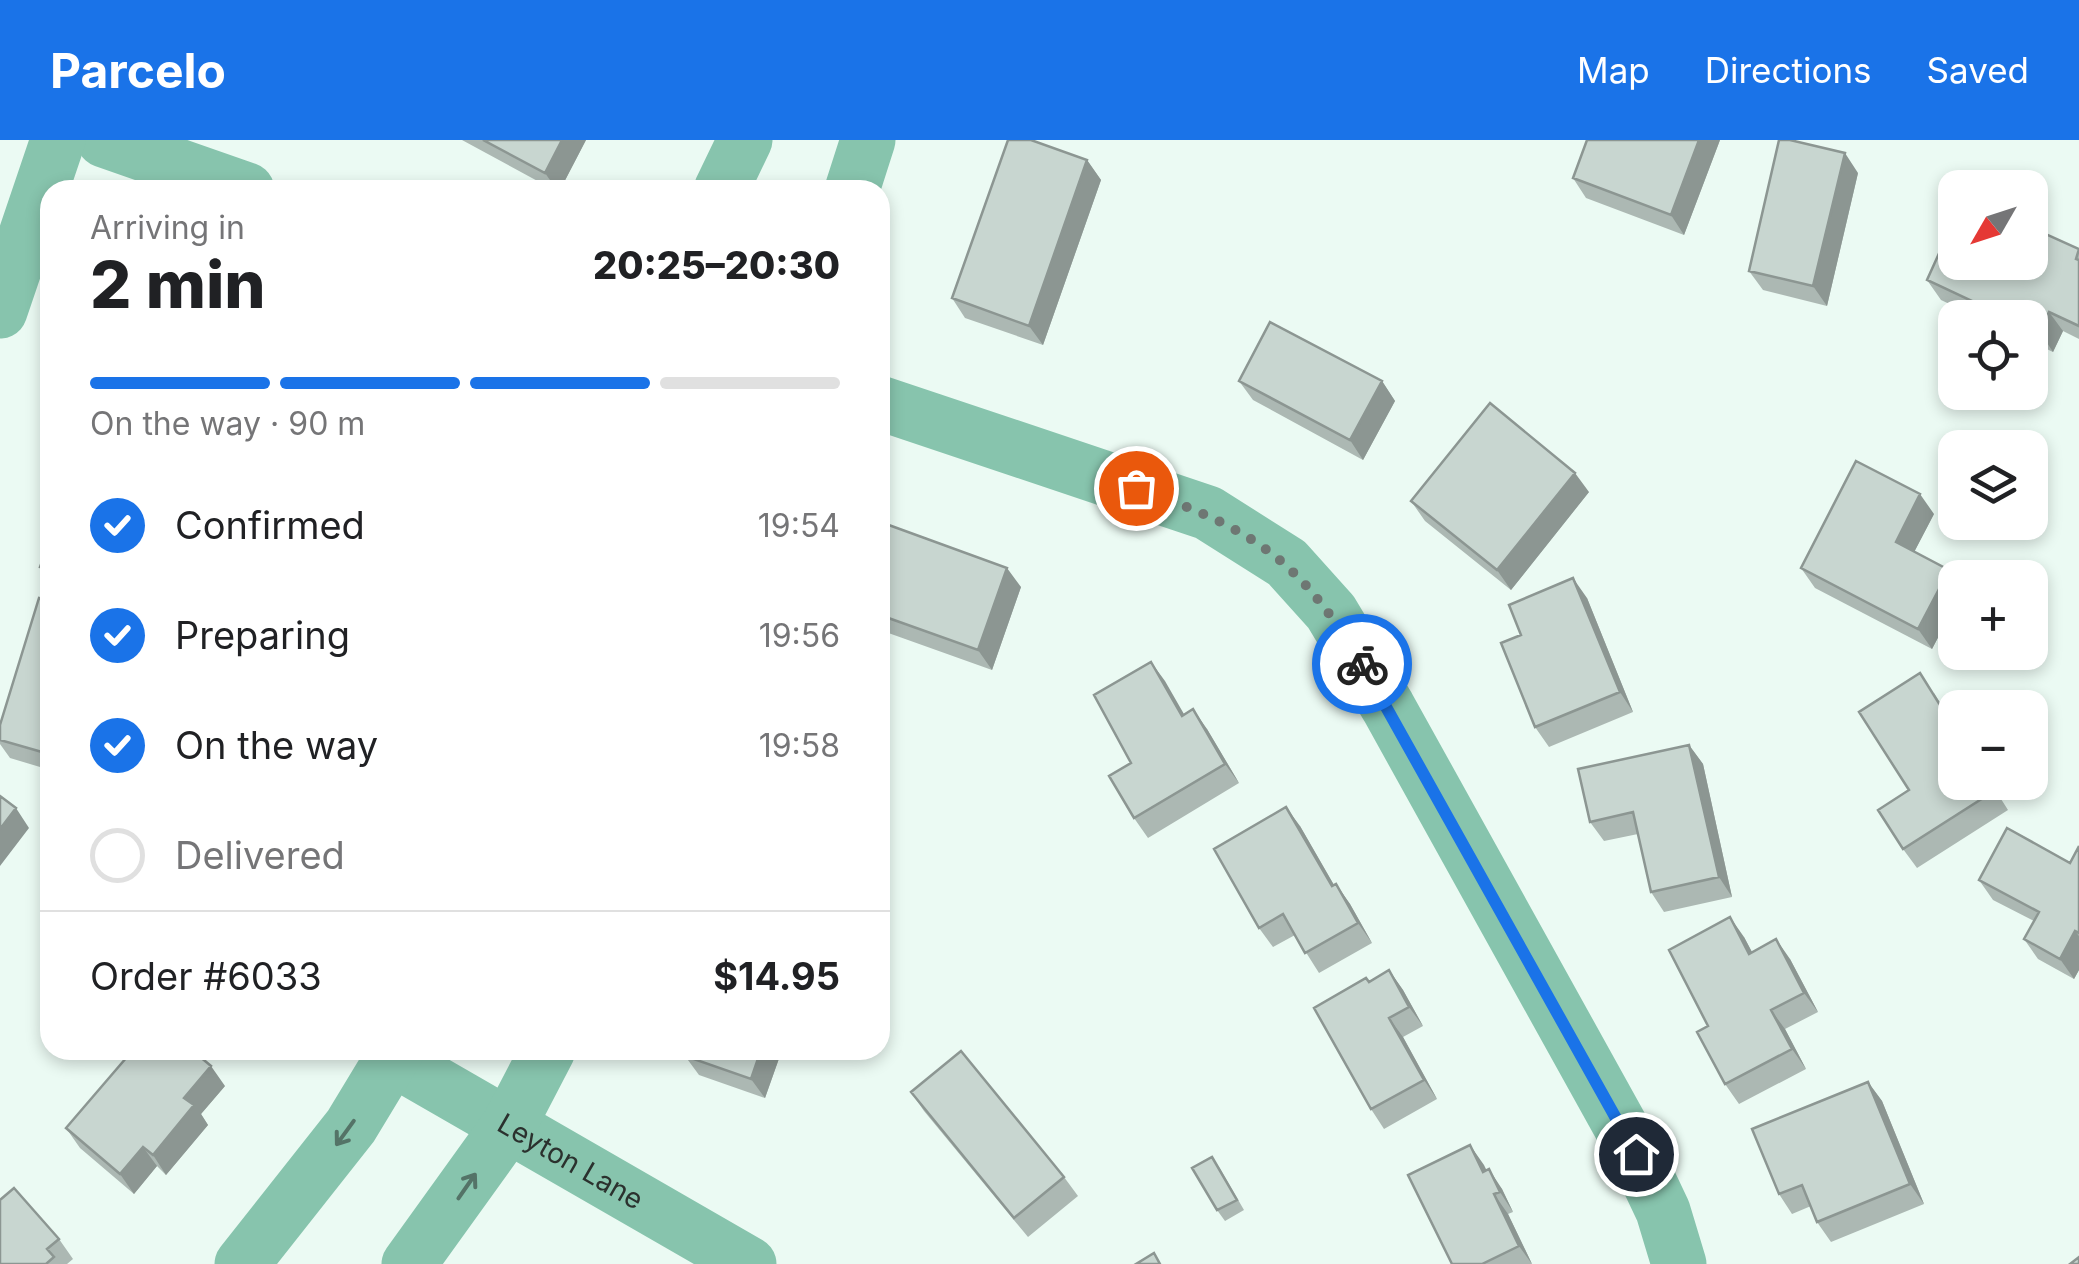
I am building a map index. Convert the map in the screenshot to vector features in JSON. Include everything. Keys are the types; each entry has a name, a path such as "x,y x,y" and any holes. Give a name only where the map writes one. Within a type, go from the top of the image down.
{"street":[{"path":"44,180 58,140"},
{"path":"104,140 218,180"},
{"path":"726,180 745,140"},
{"path":"855,180 868,140"},
{"path":"0,311 40,193"},
{"path":"890,406 1208,513 1287,562 1331,612 1388,707 1636,1154 1662,1211 1679,1264"},
{"path":"242,1264 351,1126 392,1060"},
{"name":"Leyton Lane","path":"403,1060 749,1264"},
{"path":"408,1264 509,1125 543,1060"}],"building":[{"path":"483,140 562,140 545,173"},
{"path":"1008,140 1031,140 1087,160 1029,326 952,298"},
{"path":"1587,140 1699,140 1671,215 1573,178"},
{"path":"1779,140 1845,153 1813,286 1749,271"},
{"path":"2048,235 2079,249 2079,326 2048,314 2048,300 1970,300 1927,280 1938,256 1938,280 2048,280"},
{"path":"1270,322 1382,381 1350,440 1239,381"},
{"path":"1490,403 1575,473 1497,570 1411,501"},
{"path":"1856,461 1920,494 1896,542 1938,564 1938,591 1918,629 1801,568"},
{"path":"890,525 1007,568 978,650 890,619"},
{"path":"1573,578 1620,692 1535,727 1501,643 1521,635 1509,605"},
{"path":"40,598 40,751 0,740 0,725"},
{"path":"1151,662 1182,716 1193,709 1225,764 1134,818 1109,776 1131,763 1094,695"},
{"path":"1920,673 1938,702 1938,800 1980,800 1903,849 1878,810 1909,790 1859,712"},
{"path":"1689,745 1719,877 1651,892 1633,812 1590,822 1578,769"},
{"path":"0,796 16,808 0,829"},
{"path":"1286,807 1358,923 1305,953 1283,914 1259,928 1214,849"},
{"path":"2007,828 2070,863 2079,846 2079,933 2075,931 2060,959 2024,939 2039,912 1979,880"},
{"path":"1730,917 1749,954 1776,939 1804,993 1771,1010 1792,1049 1725,1084 1697,1032 1708,1026 1669,950"},
{"path":"1389,970 1409,1007 1389,1018 1424,1080 1371,1109 1314,1008 1366,978 1369,982"},
{"path":"961,1051 1064,1177 1014,1218 911,1092"},
{"path":"124,1060 204,1060 211,1066 184,1098 194,1105 153,1155 143,1147 120,1174 66,1128"},
{"path":"696,1060 758,1060 751,1079"},
{"path":"1868,1082 1910,1184 1817,1222 1802,1185 1779,1194 1752,1129"},
{"path":"1470,1145 1483,1172 1489,1169 1500,1192 1494,1194 1519,1246 1482,1264 1452,1264 1408,1175"},
{"path":"1212,1157 1237,1200 1217,1210 1192,1168"},
{"path":"14,1188 59,1239 47,1249 54,1257 46,1264 0,1264 0,1200"},
{"path":"1154,1253 1160,1264 1136,1264"}],"way so far":[{"path":"1136,488 1208,513 1248,534 1287,562 1331,612 1362,664"}],"route":[{"path":"1362,664 1636,1154"}]}
